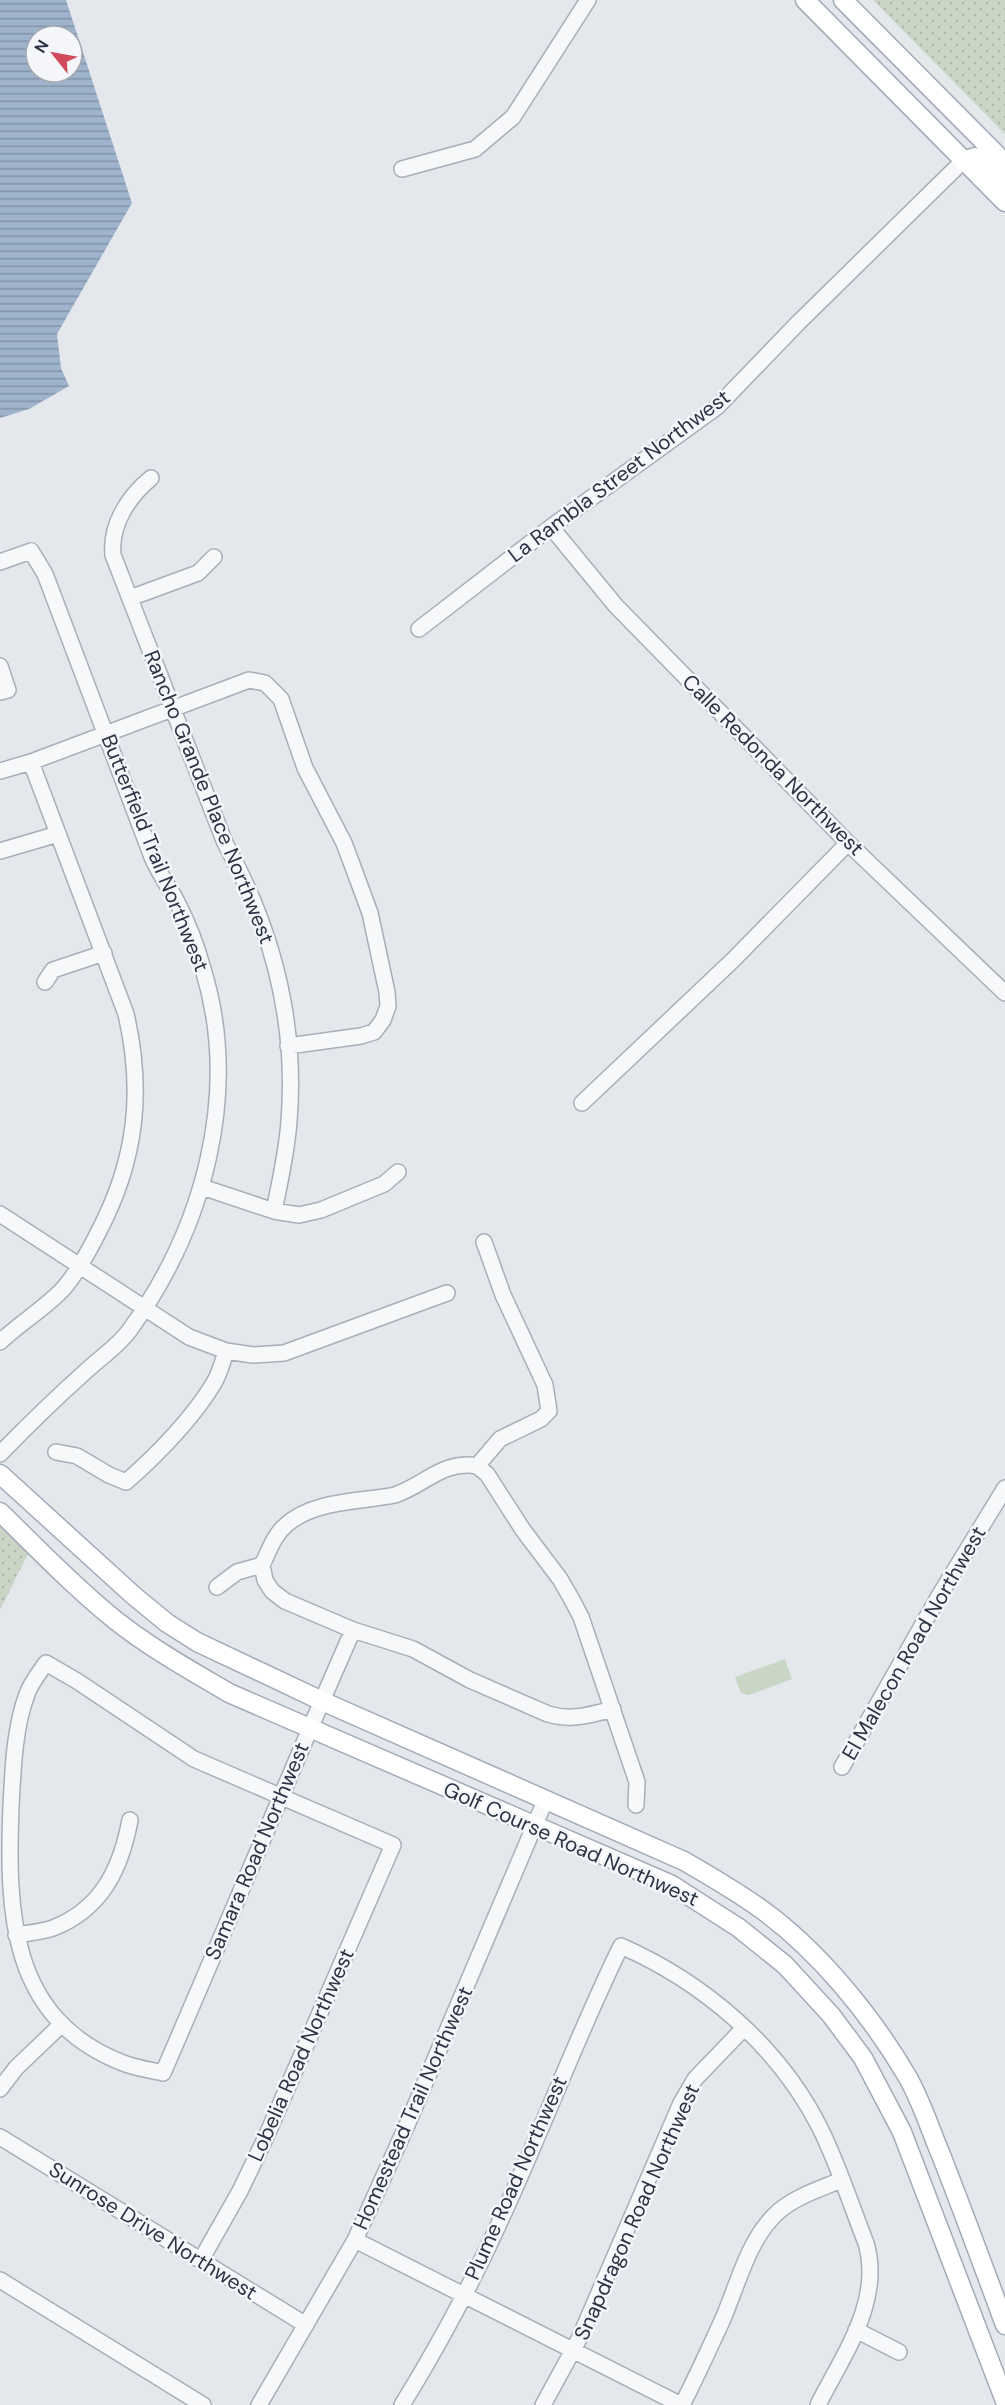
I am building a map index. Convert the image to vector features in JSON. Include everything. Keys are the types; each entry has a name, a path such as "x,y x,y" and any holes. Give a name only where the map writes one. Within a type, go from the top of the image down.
{"main road":[{"path":"805,0 1005,202"},
{"path":"843,0 1005,164"},
{"path":"963,161 975,157 982,160 1005,182"},
{"name":"Golf Course Road Northwest","path":"0,1474 133,1596 167,1623 197,1642 322,1701 684,1861 728,1886 763,1910 821,1962 847,1990 907,2077 917,2097 1005,2325"},
{"name":"Golf Course Road Northwest","path":"0,1512 97,1604 157,1650 230,1693 672,1885 711,1909 785,1965 831,2016 863,2058 902,2132 1005,2401"}],"street":[{"path":"402,169 475,149 513,117 588,0"},
{"name":"La Rambla Street Northwest","path":"418,629 551,527 717,407 798,323 963,161"},
{"name":"Rancho Grande Place Northwest","path":"151,478 137,490 117,524 112,543 114,555 171,708 225,843 244,879 265,928 281,986 291,1089 289,1121 274,1211"},
{"name":"Calle Redonda Northwest","path":"551,527 616,606 848,843 1005,993"},
{"name":"Butterfield Trail Northwest","path":"0,562 31,551 45,574 153,861 190,930 204,971 212,1008 218,1076 216,1126 202,1187 166,1273 127,1334 36,1416 0,1454"},
{"path":"130,598 198,573 214,557"},
{"path":"0,666 8,690 0,692"},
{"path":"0,771 31,762 249,680 265,683 281,699 305,768 344,843 370,913 388,1006 383,1020 374,1032 361,1036 288,1046"},
{"path":"0,1342 45,1307 80,1265 107,1215 122,1178 131,1147 136,1108 136,1075 126,1014 31,762"},
{"path":"0,851 58,834"},
{"path":"582,1103 732,961 848,843"},
{"path":"45,981 53,970 104,953"},
{"path":"202,1187 274,1211 299,1215 321,1210 384,1184 398,1172"},
{"path":"0,1214 189,1337 226,1351 254,1356 284,1353 447,1293"},
{"path":"477,1466 500,1439 541,1419 549,1411 545,1384 503,1295 484,1242"},
{"path":"56,1452 77,1456 126,1482 204,1398 216,1379 226,1351"},
{"path":"613,1709 577,1719 554,1716 470,1680 413,1649 353,1630 285,1600 272,1591 265,1580 262,1565 273,1541 286,1525 305,1513 319,1508 395,1496 451,1466 462,1464 477,1466 488,1474 524,1530 560,1579 581,1617 613,1709 637,1782 636,1804"},
{"name":"El Malecon Road Northwest","path":"842,1767 939,1596 1005,1488"},
{"path":"217,1587 237,1572 262,1565"},
{"name":"Samara Road Northwest","path":"62,2024 92,2048 116,2060 163,2073 309,1728 353,1630"},
{"path":"0,2089 16,2068 62,2024 31,1982 22,1960 16,1935 10,1874 13,1772 27,1695 46,1663 78,1681 194,1759 281,1796"},
{"name":"Lobelia Road Northwest","path":"201,2260 240,2191 262,2146 393,1845 281,1796"},
{"name":"Homestead Trail Northwest","path":"259,2405 355,2240 407,2125 545,1801"},
{"path":"16,1935 52,1928 84,1910 101,1893 116,1870 124,1850 130,1820"},
{"name":"Plume Road Northwest","path":"402,2405 464,2295 490,2243 594,2000 621,1946 656,1962 708,1996 744,2028"},
{"path":"744,2028 788,2077 820,2127 870,2258 868,2298 856,2330 818,2405"},
{"name":"Snapdragon Road Northwest","path":"543,2405 573,2350 612,2266 681,2103 695,2079 744,2028"},
{"name":"Sunrose Drive Northwest","path":"0,2137 306,2325"},
{"path":"355,2240 681,2405 722,2321 755,2242 766,2225 779,2211 795,2200 841,2180"},
{"path":"0,2280 203,2405"},
{"path":"856,2330 899,2352"}],"green space":[{"path":"873,0 1005,0 1005,134"},
{"path":"0,1521 30,1550 0,1610"},
{"path":"785,1659 792,1679 749,1695 741,1693 735,1677"}],"water":[{"path":"0,0 66,0 74,24 24,24 24,84 84,84 84,55 132,203 57,334 61,368 69,386 29,409 0,418"}]}
